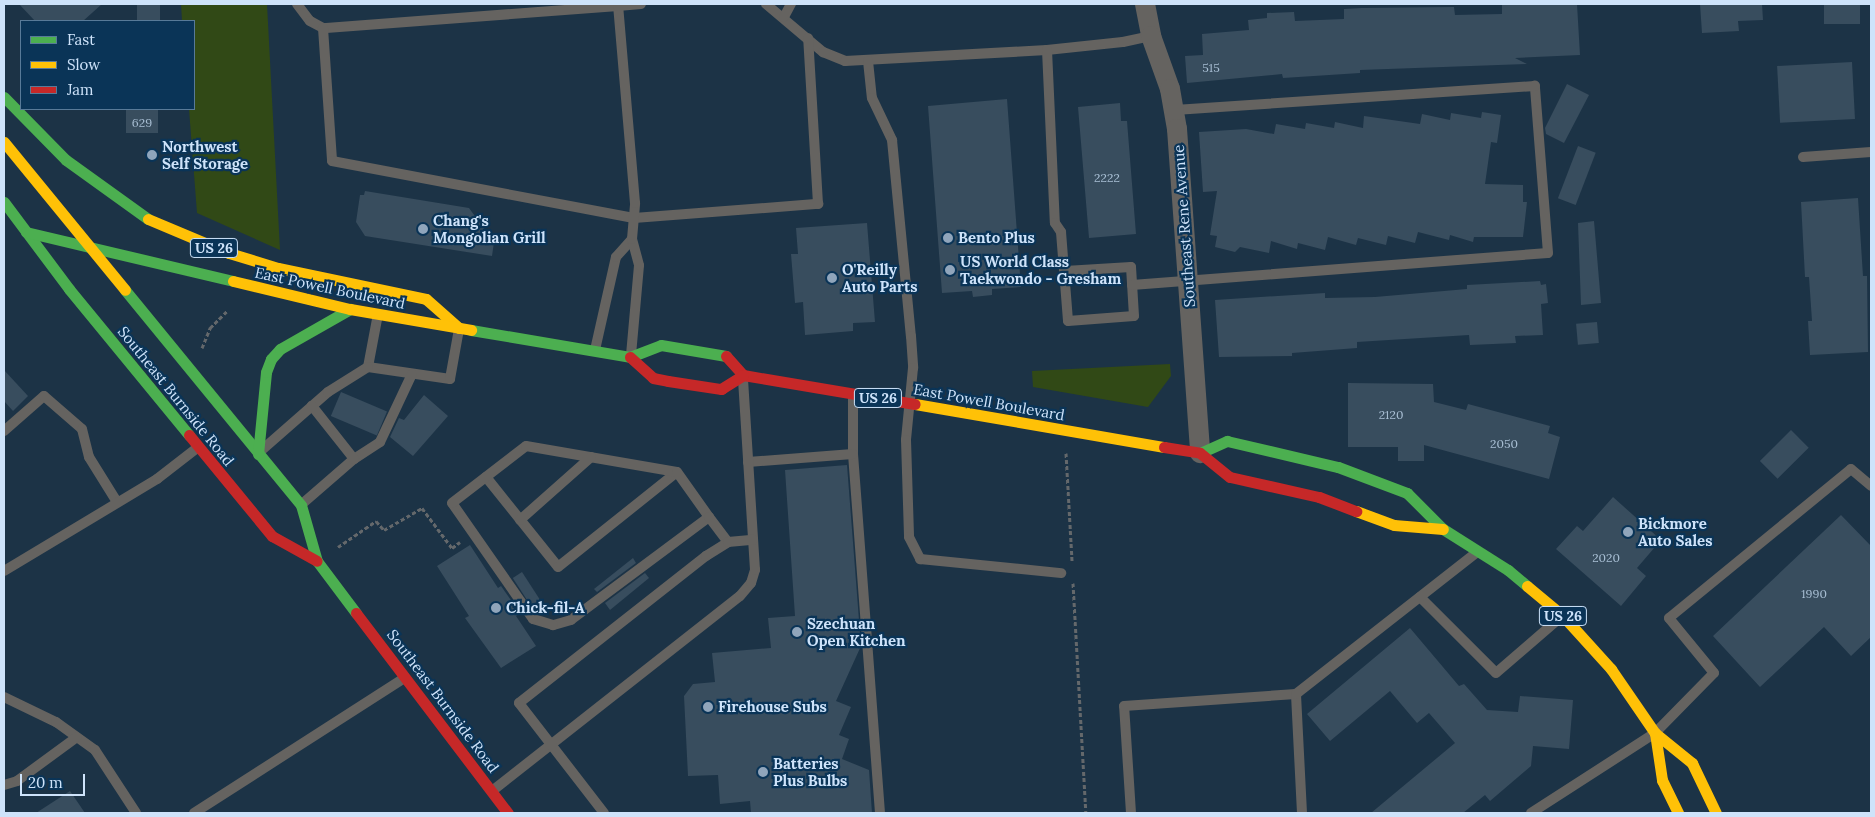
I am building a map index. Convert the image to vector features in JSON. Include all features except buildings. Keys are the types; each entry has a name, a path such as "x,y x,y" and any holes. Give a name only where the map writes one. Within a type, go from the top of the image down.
{"main road":[{"name":"US 26","path":"4,97 66,160 133,211 164,227 229,253 278,268 426,299 459,328"},
{"name":"Southeast Burnside Road","path":"4,142 89,249 301,506 317,561 407,676 508,813"},
{"name":"Southeast Burnside Road","path":"4,202 198,447 272,536 317,561"},
{"name":"East Powell Boulevard","path":"26,232 89,249 350,309 630,356 661,345 725,355 743,375 1200,453 1230,477 1319,496 1394,524 1443,529"},
{"path":"258,454 266,372 271,359 280,349 350,309"},
{"path":"630,356 653,378 668,381 721,389 743,375"},
{"name":"East Powell Boulevard","path":"1200,453 1227,441 1338,467 1407,492 1443,529 1508,570 1563,616 1611,669 1655,733 1692,764 1716,813"},
{"name":"East Powell Boulevard","path":"1655,733 1662,780 1678,813"}],"street":[{"name":"Southeast Rene Avenue","path":"1145,4 1151,36 1175,110 1189,280 1200,453"}],"lane":[{"path":"297,4 310,22 323,28 640,4"},
{"path":"766,4 784,17 823,52 845,61 1047,50 1123,42 1151,36"},
{"path":"784,17 791,4"},
{"path":"618,6 634,218 632,238 640,265 630,356"},
{"path":"323,28 332,161 634,218 818,204 808,38"},
{"path":"1047,50 1054,223 1061,232 1064,271 1068,320 1134,316 1131,266 1064,271"},
{"path":"868,61 872,98 892,140 913,368 906,440 909,537 920,560 1061,573"},
{"path":"1132,284 1548,253 1535,86 1175,110"},
{"path":"1803,157 1871,152"},
{"path":"595,351 616,257 632,238"},
{"path":"368,367 382,291"},
{"path":"258,454 328,392 368,367 450,379 459,328"},
{"path":"301,506 354,459 380,442 412,374"},
{"path":"492,791 552,746 740,596 751,583 755,570 743,375"},
{"path":"853,394 853,454 880,813"},
{"path":"4,431 44,396 82,429 89,457 117,502"},
{"path":"312,406 354,459"},
{"path":"710,517 571,620 553,625 533,619 452,502 526,446 676,472 710,517 728,542"},
{"path":"4,571 157,479 198,447"},
{"path":"748,462 853,454"},
{"path":"520,520 591,457"},
{"path":"1531,813 1655,733 1714,672 1669,618 1851,470 1871,486"},
{"path":"486,477 558,567 676,472"},
{"path":"604,813 519,703 728,542 753,540"},
{"path":"1131,813 1124,706 1296,694 1479,550"},
{"path":"1420,597 1496,673 1563,616"},
{"path":"194,813 407,676"},
{"path":"1296,694 1302,813"},
{"path":"4,697 56,722 94,750 136,813"},
{"path":"4,785 17,781 77,738"}],"path":[{"path":"185,364 204,346 210,328 228,310"},
{"path":"1066,430 1072,566"},
{"path":"317,561 376,521 384,530 422,508 452,548 473,532"},
{"path":"1073,575 1086,813"}],"green space":[{"path":"181,4 267,4 280,250 197,213 189,110 195,110 195,20 182,20"},
{"path":"1170,364 1171,376 1148,407 1033,387 1032,371"}],"traffic: fast":[{"path":"4,97 66,160 148,219"},
{"path":"4,202 69,289 189,435"},
{"path":"26,232 233,281"},
{"path":"125,290 301,505 317,561 356,613"},
{"path":"258,454 266,372 271,359 280,349 350,309"},
{"path":"471,330 630,357 661,345 726,356"},
{"path":"1200,453 1227,441 1338,467 1407,493 1443,529 1508,570 1527,586"}],"traffic: slow":[{"path":"4,142 125,290"},
{"path":"148,219 229,253 278,268 426,299 459,328"},
{"path":"233,281 350,309 471,330"},
{"path":"915,404 1164,447"},
{"path":"1356,511 1394,525 1443,529"},
{"path":"1527,586 1563,616 1611,669 1655,733 1692,763 1716,813"},
{"path":"1655,733 1662,780 1678,813"}],"traffic: jam":[{"path":"726,356 743,375 915,404"},
{"path":"630,357 653,378 668,381 721,389 743,375"},
{"path":"189,435 272,536 317,561"},
{"path":"1164,447 1200,453 1230,477 1319,497 1356,511"},
{"path":"356,613 508,813"}],"place":[{"name":"Northwest Self Storage","path":"152,155"},
{"name":"Chang's Mongolian Grill","path":"423,229"},
{"name":"Bento Plus","path":"948,238"},
{"name":"US World Class Taekwondo - Gresham","path":"950,270"},
{"name":"O'Reilly Auto Parts","path":"832,278"},
{"name":"Bickmore Auto Sales","path":"1628,532"},
{"name":"Chick-fil-A","path":"496,608"},
{"name":"Szechuan Open Kitchen","path":"797,632"},
{"name":"Firehouse Subs","path":"708,707"},
{"name":"Batteries Plus Bulbs","path":"763,772"}]}
